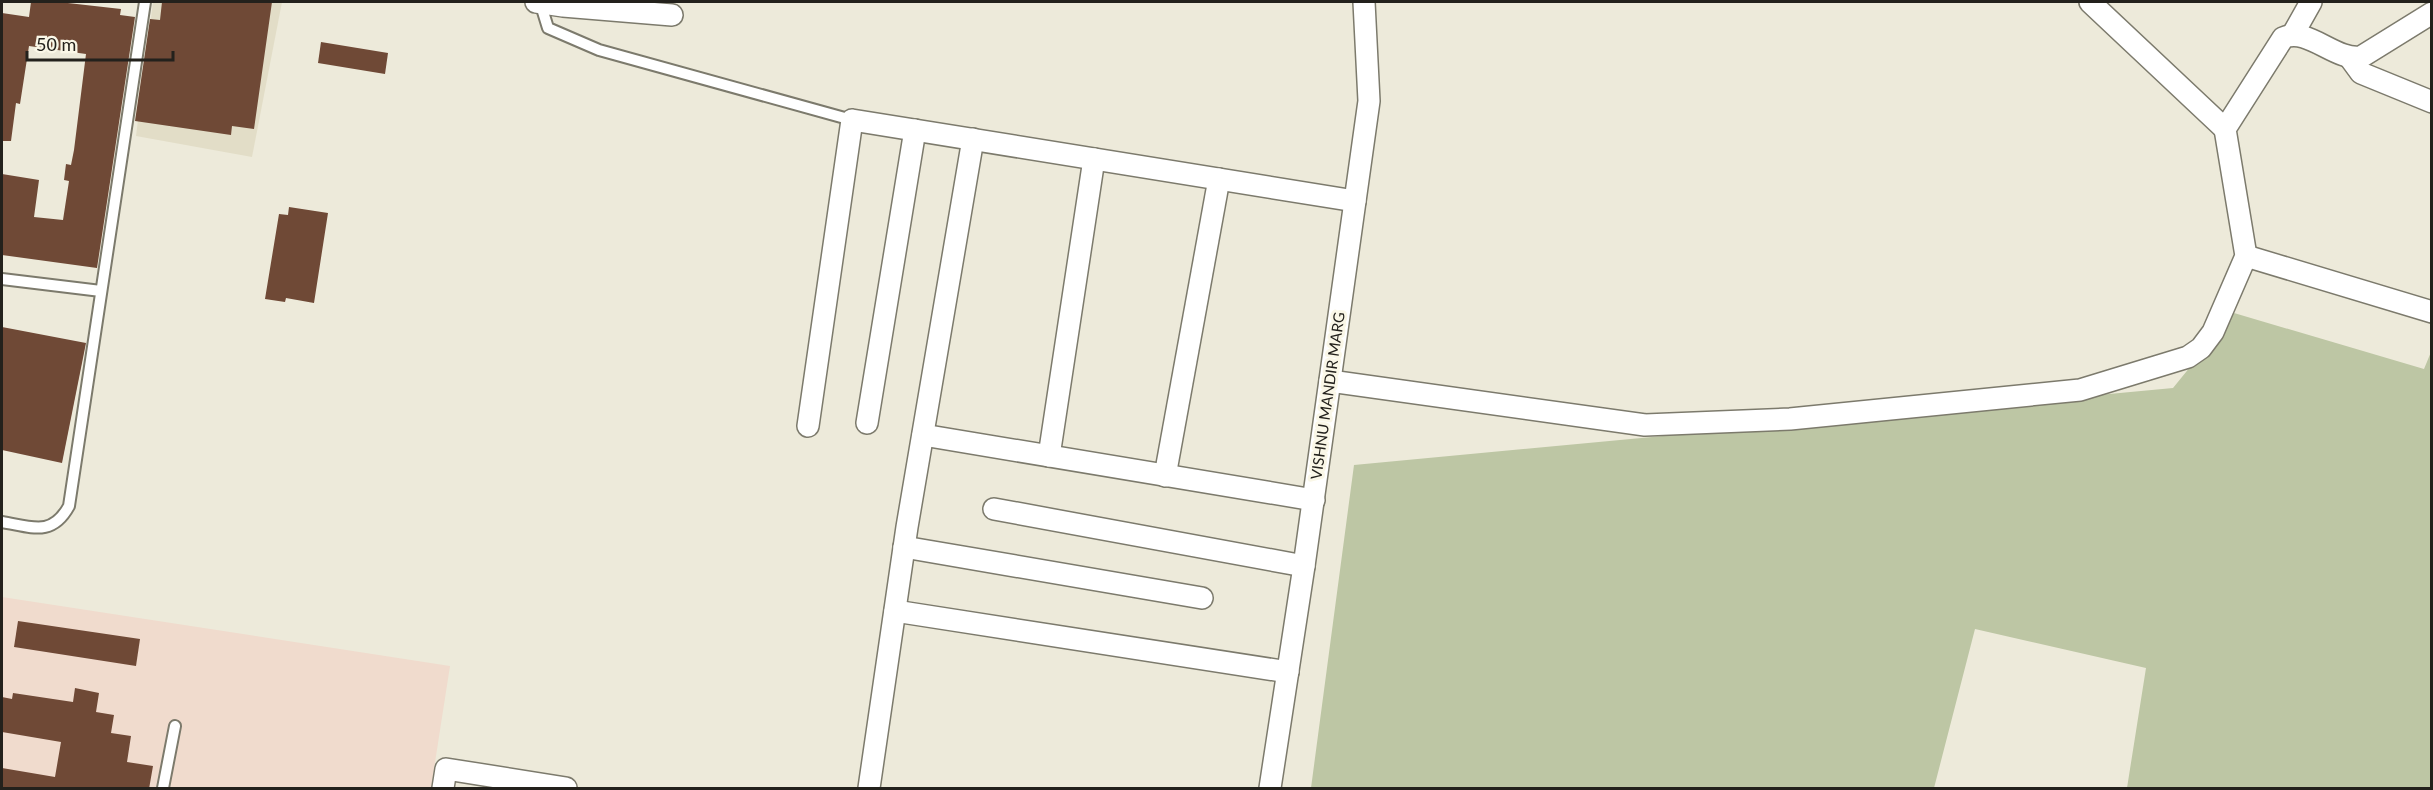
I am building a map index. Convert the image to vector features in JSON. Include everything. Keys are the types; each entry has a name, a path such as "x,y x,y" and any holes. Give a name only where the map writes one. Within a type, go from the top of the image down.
{"street":[{"path":"538,2 672,15"},
{"name":"VISHNU MANDIR MARG","path":"1270,789 1314,500 1369,101 1364,2"},
{"path":"1330,381 1645,425 1790,419 2080,390 2188,357 2201,348 2213,332 2246,256 2225,129 2090,2"},
{"path":"2225,129 2283,38 2294,34 2311,2"},
{"path":"2350,58 2365,56 2432,13"},
{"path":"2294,34 2350,58 2361,73 2432,102"},
{"path":"808,426 852,120 1355,201"},
{"path":"867,423 915,130"},
{"path":"868,789 904,547 973,139"},
{"path":"1049,456 1094,159"},
{"path":"1165,476 1220,179"},
{"path":"2246,256 2432,312"},
{"path":"923,435 1314,500"},
{"path":"994,509 1304,566"},
{"path":"904,547 1202,598"},
{"path":"895,611 1288,672"},
{"path":"443,789 446,769 566,789"}],"lane":[{"path":"2,522 47,527 61,521 69,506 145,2"},
{"path":"538,2 548,28 599,50 852,120"},
{"path":"2,279 101,291"},
{"path":"163,789 175,726"}],"shaded area":[{"path":"153,2 282,2 252,157 136,136"},
{"path":"2,597 450,666 431,788 2,788"}],"green space":[{"path":"2234,313 2424,369 2431,352 2431,788 2127,788 2146,668 1975,629 1934,788 1311,788 1354,465 2173,388"}],"building":[{"path":"31,2 59,2 121,9 120,15 135,17 97,268 2,255 2,174 39,180 34,217 63,220 69,181 64,180 66,164 71,165 74,150 86,54 29,46 20,104 16,103 11,141 2,141 2,13 29,17"},
{"path":"162,2 272,2 254,129 232,126 231,135 135,121 150,19 160,20"},
{"path":"321,42 388,53 385,74 318,63"},
{"path":"289,207 328,213 314,303 286,298 285,302 265,299 279,214 288,215"},
{"path":"2,327 86,343 62,463 2,450"},
{"path":"18,621 140,639 136,666 14,647"},
{"path":"75,688 99,693 96,712 114,715 111,733 131,736 127,762 153,766 149,789 2,789 2,768 55,777 61,742 2,732 2,697 12,699 13,693 73,702"}]}
